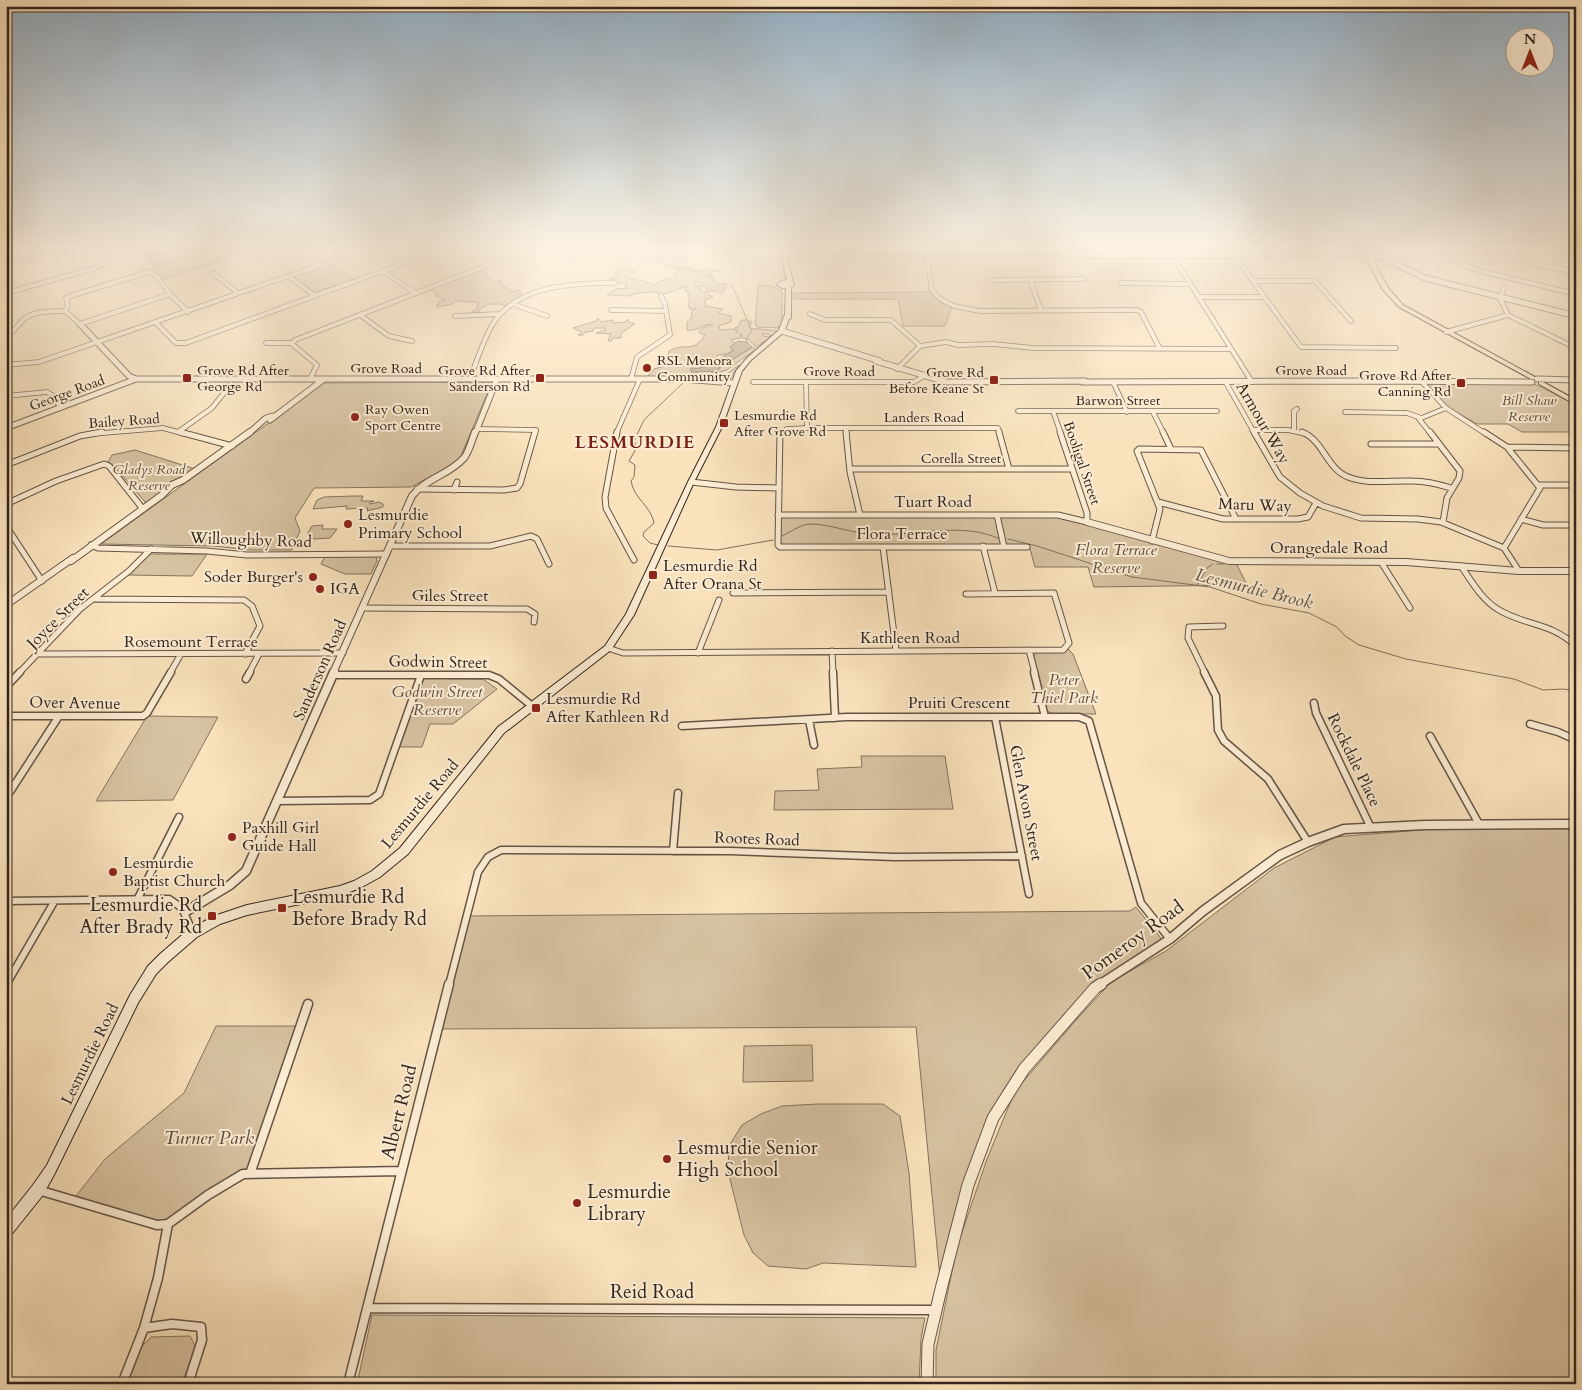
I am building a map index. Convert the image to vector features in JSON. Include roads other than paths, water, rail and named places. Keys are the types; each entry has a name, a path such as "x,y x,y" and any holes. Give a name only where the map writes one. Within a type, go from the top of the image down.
{"main road":[{"path":"784,332 788,314"},
{"path":"1414,314 1576,403"},
{"name":"Lesmurdie Road","path":"6,1230 38,1190 60,1152 140,988 152,970 164,958 193,933 232,914 340,891 376,874 404,851 501,730 608,648 630,615 691,482 719,427 740,371 753,356 784,332"}],"street":[{"path":"6,336 15,331 27,317 36,314"},
{"path":"68,314 129,376 136,379"},
{"path":"80,324 110,314"},
{"path":"6,365 39,362 183,314"},
{"path":"156,323 176,343 186,343 264,314"},
{"path":"266,343 292,342 363,314"},
{"path":"455,316 500,314"},
{"path":"470,380 500,314"},
{"path":"541,314 547,316"},
{"path":"631,379 637,357 670,335 666,314"},
{"path":"810,314 825,320 891,320 920,346"},
{"path":"1142,314 1160,349"},
{"path":"1208,314 1252,382"},
{"path":"1277,314 1302,347 1396,348"},
{"path":"1346,314 1352,321"},
{"path":"1446,332 1508,314 1576,348"},
{"path":"360,315 390,336 412,341"},
{"path":"784,332 924,376"},
{"path":"292,342 317,365 310,379"},
{"path":"898,368 920,346 946,342 965,345 993,344 1033,348 1230,349"},
{"name":"Grove Road","path":"753,382 914,382 924,376 941,382 1440,382 1576,380"},
{"name":"Grove Road","path":"136,379 640,379 734,383"},
{"name":"George Road","path":"6,428 136,379"},
{"path":"6,605 162,495 176,488 183,480 262,423 269,420 321,379"},
{"path":"634,560 606,508 605,497 617,430 640,379"},
{"path":"416,489 429,479 457,466 465,457 497,380"},
{"path":"806,382 807,428"},
{"path":"1115,382 1127,412"},
{"name":"Armour Way","path":"1225,382 1280,477 1316,503 1333,510 1371,519 1431,520 1442,522 1504,548"},
{"path":"1422,382 1446,408 1507,447 1539,485 1540,488 1504,548 1519,571"},
{"path":"178,432 212,408 231,384"},
{"path":"6,396 47,392 52,395 61,408"},
{"path":"1345,412 1407,413 1421,418 1446,408"},
{"path":"1294,431 1294,412 1297,409"},
{"name":"Barwon Street","path":"1018,411 1217,411"},
{"name":"Booligal Street","path":"1052,411 1087,514 1087,522"},
{"path":"1153,412 1171,449"},
{"path":"1421,418 1419,419 1460,471 1458,483 1451,488 1445,504 1446,516 1442,522"},
{"name":"Bailey Road","path":"6,464 87,434 158,428 229,447"},
{"name":"Landers Road","path":"778,488 780,432 787,428 998,428 1009,469"},
{"path":"846,428 850,469 860,515"},
{"path":"416,489 504,490 516,488 520,484 536,430 477,429"},
{"path":"1252,430 1294,431 1310,436 1335,471 1342,475 1365,480 1430,481 1451,488"},
{"path":"1371,444 1439,444"},
{"path":"1507,447 1576,448"},
{"path":"1152,540 1160,508 1137,451 1138,449 1201,450 1236,519"},
{"path":"6,504 50,484 103,464 108,465 137,500 146,507"},
{"name":"Corella Street","path":"850,469 1072,470"},
{"path":"454,490 457,482"},
{"path":"691,482 778,488 778,515"},
{"path":"1539,485 1576,485"},
{"name":"Sanderson Road","path":"185,912 230,885 246,871 416,489"},
{"name":"Maru Way","path":"1158,502 1223,519 1298,519 1308,517 1316,503"},
{"name":"Tuart Road","path":"778,515 1058,515 1087,522"},
{"name":"Flora Terrace","path":"778,515 778,545 780,547 1027,547"},
{"path":"996,515 1004,547"},
{"path":"1521,519 1543,525 1576,525"},
{"name":"Orangedale Road","path":"1087,522 1235,561 1381,562 1519,571 1576,570"},
{"path":"6,526 42,581"},
{"path":"390,546 490,546 531,536 537,539 549,564"},
{"path":"983,546 995,593"},
{"path":"883,547 896,650"},
{"name":"Willoughby Road","path":"89,548 151,549 247,555 387,554"},
{"name":"Joyce Street","path":"6,687 80,609 129,571 151,549"},
{"path":"1381,562 1410,608"},
{"path":"1461,566 1484,598 1500,611 1547,626 1564,635 1576,646"},
{"path":"36,572 41,576 49,576"},
{"path":"733,593 889,592"},
{"name":"Kathleen Road","path":"608,648 623,653 698,653 1063,650 1067,647 1069,643 1054,593 966,594"},
{"path":"94,598 244,600 252,606 260,626 244,654"},
{"path":"6,610 17,599"},
{"path":"698,653 719,600"},
{"name":"Giles Street","path":"363,608 527,609 536,614 534,622"},
{"path":"1223,626 1189,626 1187,632 1188,638 1216,696 1218,730 1231,747 1268,779 1308,842"},
{"path":"1029,650 1045,717"},
{"path":"832,651 835,718"},
{"name":"Rosemount Terrace","path":"39,654 343,653"},
{"name":"Over Avenue","path":"6,716 143,716 147,713 182,654"},
{"path":"246,679 259,654"},
{"name":"Godwin Street","path":"333,675 494,676 532,706"},
{"path":"277,801 370,800 375,798 382,789 422,675"},
{"name":"Rockdale Place","path":"1314,703 1316,713 1371,828"},
{"path":"6,798 59,716"},
{"name":"Glen Avon Street","path":"995,717 1029,894"},
{"name":"Pruiti Crescent","path":"682,726 835,718 1079,717 1090,721 1141,903 1170,939"},
{"path":"809,720 814,745"},
{"path":"1530,724 1576,740"},
{"path":"1430,736 1479,824"},
{"path":"673,851 678,793"},
{"path":"138,898 180,817"},
{"name":"Pomeroy Road","path":"927,1384 928,1344 936,1310 968,1185 993,1118 1024,1069 1095,988 1170,939 1280,855 1308,842 1344,829 1479,824 1576,824"},
{"name":"Rootes Road","path":"492,854 501,850 673,851 886,856 1022,856"},
{"name":"Albert Road","path":"348,1384 472,892 481,864 492,854"},
{"path":"6,902 138,898 174,901 185,912 193,933"},
{"path":"6,985 54,902"},
{"path":"250,1174 308,1004"},
{"path":"38,1190 157,1226 168,1224 208,1195 243,1174 401,1172"},
{"path":"122,1384 144,1328 158,1278 168,1224"},
{"name":"Reid Road","path":"367,1308 936,1310"},
{"path":"144,1328 172,1324 200,1327 202,1340 197,1362 188,1384"}],"waterway":[{"path":"745,314 752,331 747,338 747,342"},
{"name":"Lesmurdie Brook","path":"689,377 694,372"},
{"name":"Lesmurdie Brook","path":"658,545 650,543 643,536 644,532 654,523 650,512 635,493 631,481 634,477 635,465 629,461 637,447 634,441 644,420 684,382"},
{"name":"Lesmurdie Brook","path":"782,536 810,524 867,534 884,535 952,530 984,533 1000,539"},
{"name":"Lesmurdie Brook","path":"1008,539 1037,546 1132,577 1210,587 1261,604 1309,613 1337,627 1345,636 1359,645 1406,659 1514,679 1543,690 1563,689 1576,691"},
{"name":"Lesmurdie Brook","path":"668,546 717,550 773,540"},
{"path":"1197,585 1207,568 1213,564"},
{"path":"1217,564 1224,564"}],"place":[{"name":"RSL Menora Community","path":"647,368"},
{"name":"Grove Rd After George Rd","path":"187,378"},
{"name":"Grove Rd After Sanderson Rd","path":"540,378"},
{"name":"Grove Rd Before Keane St","path":"994,380"},
{"name":"Grove Rd After Canning Rd","path":"1461,383"},
{"name":"Ray Owen Sport Centre","path":"355,417"},
{"name":"Lesmurdie Rd After Grove Rd","path":"724,423"},
{"name":"Lesmurdie Primary School","path":"348,524"},
{"name":"Lesmurdie Rd After Orana St","path":"653,575"},
{"name":"Soder Burger's","path":"313,577"},
{"name":"IGA","path":"320,589"},
{"name":"Lesmurdie Rd After Kathleen Rd","path":"536,708"},
{"name":"Paxhill Girl Guide Hall","path":"232,837"},
{"name":"Lesmurdie Baptist Church","path":"113,872"},
{"name":"Lesmurdie Rd Before Brady Rd","path":"282,908"},
{"name":"Lesmurdie Rd After Brady Rd","path":"212,916"},
{"name":"Lesmurdie Senior High School","path":"667,1159"},
{"name":"Lesmurdie Library","path":"577,1203"}],"district":[{"name":"LESMURDIE","path":"635,442"}],"park label":[{"name":"Bill Shaw Reserve","path":"1529,408"},
{"name":"Gladys Road Reserve","path":"149,478"},
{"name":"Flora Terrace Reserve","path":"1116,559"},
{"name":"Peter Thiel Park","path":"1064,689"},
{"name":"Godwin Street Reserve","path":"437,701"},
{"name":"Turner Park","path":"209,1138"}]}
